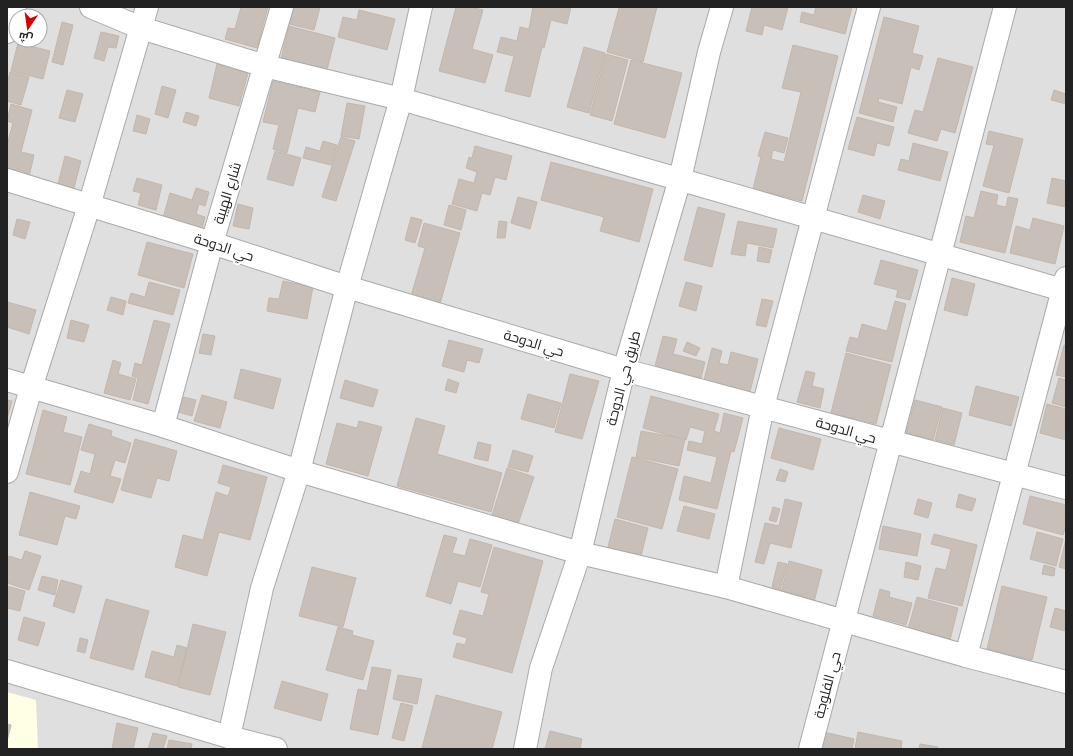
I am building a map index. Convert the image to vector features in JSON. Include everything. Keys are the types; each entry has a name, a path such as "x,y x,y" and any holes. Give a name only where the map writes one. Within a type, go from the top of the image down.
{"street":[{"path":"7,32 15,7"},
{"path":"91,7 140,28 265,66 401,99 813,219 939,254 1065,286 966,656"},
{"path":"7,472 31,388 90,206 147,7"},
{"name":"شارع الهيبة","path":"163,426 212,243 282,7"},
{"path":"229,737 262,588 299,470 346,287 401,99 421,7"},
{"name":"طريق حي الدوحة","path":"525,749 541,668 580,553 624,370 680,180 709,52 722,7"},
{"path":"726,587 763,407 869,7"},
{"name":"حي الفلوجة","path":"810,749 1005,7"},
{"name":"حي الدوحة","path":"7,180 212,243 346,287 624,370 890,443 1066,488"},
{"path":"7,380 163,426 299,470 580,553 726,587 966,656 1066,682"},
{"path":"7,671 229,737 276,749"}],"shaded area":[{"path":"7,7 1066,7 1066,749 7,749"},
{"path":"7,692 36,700 38,749 7,749"}],"building":[{"path":"241,7 268,7 257,48 225,39 228,28 235,29"},
{"path":"294,7 320,7 314,30 289,24"},
{"path":"456,7 471,7 483,10 472,49 493,55 485,83 439,71"},
{"path":"533,7 571,7 567,24 551,20 544,48 542,47 530,97 505,91 514,56 497,52 501,37 517,41 520,27 529,29"},
{"path":"616,7 657,7 643,62 607,52 619,8"},
{"path":"752,7 788,7 782,30 764,25 762,35 746,31"},
{"path":"816,7 852,7 845,34 800,22 802,12 814,15"},
{"path":"359,10 395,19 387,50 338,37 343,17 357,20"},
{"path":"884,17 919,26 912,53 923,56 919,70 911,67 902,104 879,98 878,102 897,107 893,122 859,113"},
{"path":"62,22 73,25 63,65 52,62"},
{"path":"289,26 335,38 327,70 281,59"},
{"path":"101,32 119,36 116,48 108,47 104,61 94,58"},
{"path":"793,45 838,56 802,201 753,189 761,157 758,156 765,132 788,138 784,153 773,150 771,159 784,162 801,92 782,88"},
{"path":"584,47 605,53 589,113 567,107"},
{"path":"17,48 38,48 50,51 43,79 11,71"},
{"path":"606,54 628,60 612,121 590,115"},
{"path":"938,58 973,67 955,133 941,129 937,141 908,133 915,110 923,112"},
{"path":"631,60 682,73 665,138 614,124"},
{"path":"217,64 248,73 239,106 209,98"},
{"path":"10,72 29,77 21,105 7,101 7,84"},
{"path":"273,81 320,92 315,112 298,108 287,153 273,149 279,125 263,122"},
{"path":"162,86 176,90 168,118 155,114"},
{"path":"67,90 83,94 75,122 59,118"},
{"path":"1054,90 1066,94 1066,104 1051,100"},
{"path":"347,103 365,106 359,139 341,136"},
{"path":"11,104 32,110 21,152 34,155 29,177 7,171 7,145 13,123 7,121"},
{"path":"186,112 199,116 196,126 183,122"},
{"path":"137,115 150,119 146,134 133,131"},
{"path":"857,117 894,127 889,146 877,143 874,156 848,149"},
{"path":"989,131 1023,139 1009,193 983,186 994,145 986,144"},
{"path":"341,137 355,141 336,201 322,197"},
{"path":"323,141 337,145 331,165 303,158 306,147 320,151"},
{"path":"913,143 948,152 940,181 898,170 901,159 909,161"},
{"path":"475,146 512,156 506,180 495,177 490,195 482,193 477,211 452,204 459,179 474,183 477,172 466,168 469,157 472,158"},
{"path":"275,151 301,158 293,186 267,179"},
{"path":"65,156 81,161 74,188 58,184"},
{"path":"551,162 653,189 639,242 600,231 604,217 541,200"},
{"path":"137,178 162,185 156,210 138,205 141,193 133,191"},
{"path":"1052,178 1066,181 1066,207 1047,203"},
{"path":"196,188 209,192 205,206 199,204 196,214 205,217 202,229 163,218 170,193 192,200"},
{"path":"981,191 998,195 996,205 1006,207 1008,197 1018,199 1005,253 960,242 966,216 974,218"},
{"path":"863,195 885,201 880,219 858,212"},
{"path":"518,197 537,202 530,229 511,223"},
{"path":"238,204 253,208 249,229 233,226"},
{"path":"449,205 466,210 461,230 444,225"},
{"path":"698,207 725,214 712,267 684,260"},
{"path":"411,217 422,220 415,243 405,240"},
{"path":"1033,218 1064,226 1055,264 1010,253 1016,226 1030,230"},
{"path":"17,219 30,222 25,239 13,235"},
{"path":"499,221 507,222 505,238 497,238"},
{"path":"738,221 777,229 773,248 747,243 745,256 731,254"},
{"path":"424,223 460,233 440,304 411,296 425,248 418,246"},
{"path":"147,242 193,254 184,288 138,275"},
{"path":"759,247 772,250 769,263 757,261"},
{"path":"881,260 918,270 910,300 896,297 898,290 874,284"},
{"path":"952,278 975,284 967,316 944,310"},
{"path":"283,281 313,287 307,319 267,311 269,298 279,299"},
{"path":"149,282 180,290 173,315 128,303 131,293 145,297"},
{"path":"686,282 702,286 696,311 679,306"},
{"path":"111,297 126,301 123,315 107,310"},
{"path":"762,299 773,301 766,327 756,325"},
{"path":"895,301 906,304 892,362 846,351 850,337 858,339 862,324 887,331"},
{"path":"7,302 36,310 29,334 7,327"},
{"path":"71,320 89,325 84,342 67,338"},
{"path":"154,320 170,324 148,404 133,400 138,378 132,376 135,363 142,365"},
{"path":"203,334 215,336 211,355 199,353"},
{"path":"663,336 677,339 673,354 705,362 701,378 655,366"},
{"path":"449,340 483,349 479,363 467,360 464,372 442,366"},
{"path":"687,342 700,348 696,356 683,351"},
{"path":"1064,345 1066,346 1066,377 1056,375"},
{"path":"712,348 722,351 719,363 728,365 731,352 758,359 750,392 704,380"},
{"path":"846,353 891,365 876,424 831,413"},
{"path":"113,360 121,363 118,374 136,379 130,400 104,393"},
{"path":"241,369 281,379 273,409 234,398"},
{"path":"806,371 815,373 812,386 824,389 820,408 797,402"},
{"path":"570,374 599,381 582,439 555,432"},
{"path":"1059,378 1066,380 1066,407 1052,403"},
{"path":"448,379 459,383 456,393 445,390"},
{"path":"345,380 378,390 373,407 340,398"},
{"path":"976,386 1019,397 1011,426 969,415"},
{"path":"528,394 561,403 554,428 521,419"},
{"path":"202,395 227,402 220,428 194,421"},
{"path":"651,396 719,414 714,431 720,433 724,413 743,418 734,452 731,451 717,509 679,500 684,476 711,483 717,457 687,450 689,441 702,444 705,431 690,427 686,440 643,428"},
{"path":"183,397 196,400 192,416 178,412"},
{"path":"7,400 12,401 7,419"},
{"path":"915,400 942,407 933,440 906,433"},
{"path":"1047,404 1066,409 1066,440 1040,433"},
{"path":"943,408 962,413 954,445 935,440"},
{"path":"43,410 67,417 63,432 82,437 70,485 26,474"},
{"path":"416,418 445,426 437,454 502,473 491,512 397,486"},
{"path":"359,421 382,427 368,476 326,464 337,423 357,428"},
{"path":"89,424 112,431 111,436 131,443 125,463 115,460 110,476 121,479 113,503 74,492 81,471 90,474 95,454 81,450"},
{"path":"779,428 821,439 813,470 771,458"},
{"path":"641,431 685,439 679,466 636,457"},
{"path":"135,439 177,451 169,481 157,478 151,498 121,490"},
{"path":"478,442 491,445 488,461 474,458"},
{"path":"513,450 533,456 528,472 508,467"},
{"path":"632,457 678,469 662,529 617,517"},
{"path":"223,465 267,477 250,540 219,532 207,576 175,567 183,535 203,540 216,492 228,496 231,487 218,483"},
{"path":"507,468 534,477 518,524 492,515"},
{"path":"780,469 788,472 785,482 776,480"},
{"path":"30,492 80,506 76,519 65,516 57,545 19,535"},
{"path":"959,494 976,499 972,511 956,507"},
{"path":"1030,496 1066,505 1066,525 1063,535 1023,524"},
{"path":"785,499 802,503 791,548 770,543 764,564 755,562 765,523 779,526"},
{"path":"918,499 932,503 928,518 914,514"},
{"path":"684,506 715,514 709,539 677,531"},
{"path":"773,507 780,509 776,522 769,520"},
{"path":"615,519 648,528 640,560 607,551"},
{"path":"883,526 921,534 917,556 879,549"},
{"path":"1037,532 1063,539 1056,566 1030,559"},
{"path":"934,534 977,545 962,606 928,598 936,568 946,570 951,549 931,544"},
{"path":"444,535 457,538 452,553 465,556 470,539 492,545 480,587 458,581 451,604 426,596"},
{"path":"1066,539 1066,569 1059,567"},
{"path":"494,547 543,561 512,673 453,657 457,643 465,645 467,638 453,634 460,610 483,616 489,594 481,592"},
{"path":"25,551 41,556 29,590 7,583 7,562 9,556 22,560"},
{"path":"789,561 822,570 814,602 781,593"},
{"path":"778,562 787,564 780,590 772,587"},
{"path":"906,562 921,566 918,580 904,577"},
{"path":"1044,565 1055,568 1054,576 1042,574"},
{"path":"312,567 356,578 343,627 299,616"},
{"path":"42,576 58,580 55,595 38,590"},
{"path":"61,580 82,586 74,613 53,606"},
{"path":"7,586 25,591 20,611 7,608"},
{"path":"1002,586 1047,597 1032,660 987,649"},
{"path":"880,589 890,592 889,597 912,603 906,625 873,616"},
{"path":"917,597 958,608 950,640 908,629"},
{"path":"106,599 149,611 133,670 90,658"},
{"path":"1055,608 1066,611 1066,631 1050,627"},
{"path":"24,617 45,623 38,646 18,640"},
{"path":"193,624 226,632 210,695 178,687"},
{"path":"338,627 353,631 352,635 374,641 363,680 326,670"},
{"path":"80,638 88,640 85,653 77,651"},
{"path":"177,645 187,648 177,686 145,677 152,651 174,657"},
{"path":"372,667 391,670 378,735 350,729 358,689 367,691"},
{"path":"398,675 422,679 417,704 393,699"},
{"path":"282,681 328,694 321,721 274,708"},
{"path":"436,695 502,712 492,749 422,748"},
{"path":"401,703 413,706 404,741 392,738"},
{"path":"117,723 138,728 133,749 112,749"},
{"path":"7,724 11,725 7,741"},
{"path":"550,731 582,739 580,749 545,749"},
{"path":"824,732 854,739 852,749 820,749"},
{"path":"858,732 902,741 901,749 855,749"},
{"path":"153,733 167,736 163,749 148,749"},
{"path":"169,740 192,744 191,749 167,749"},
{"path":"920,744 938,747 937,749 919,749"}]}
